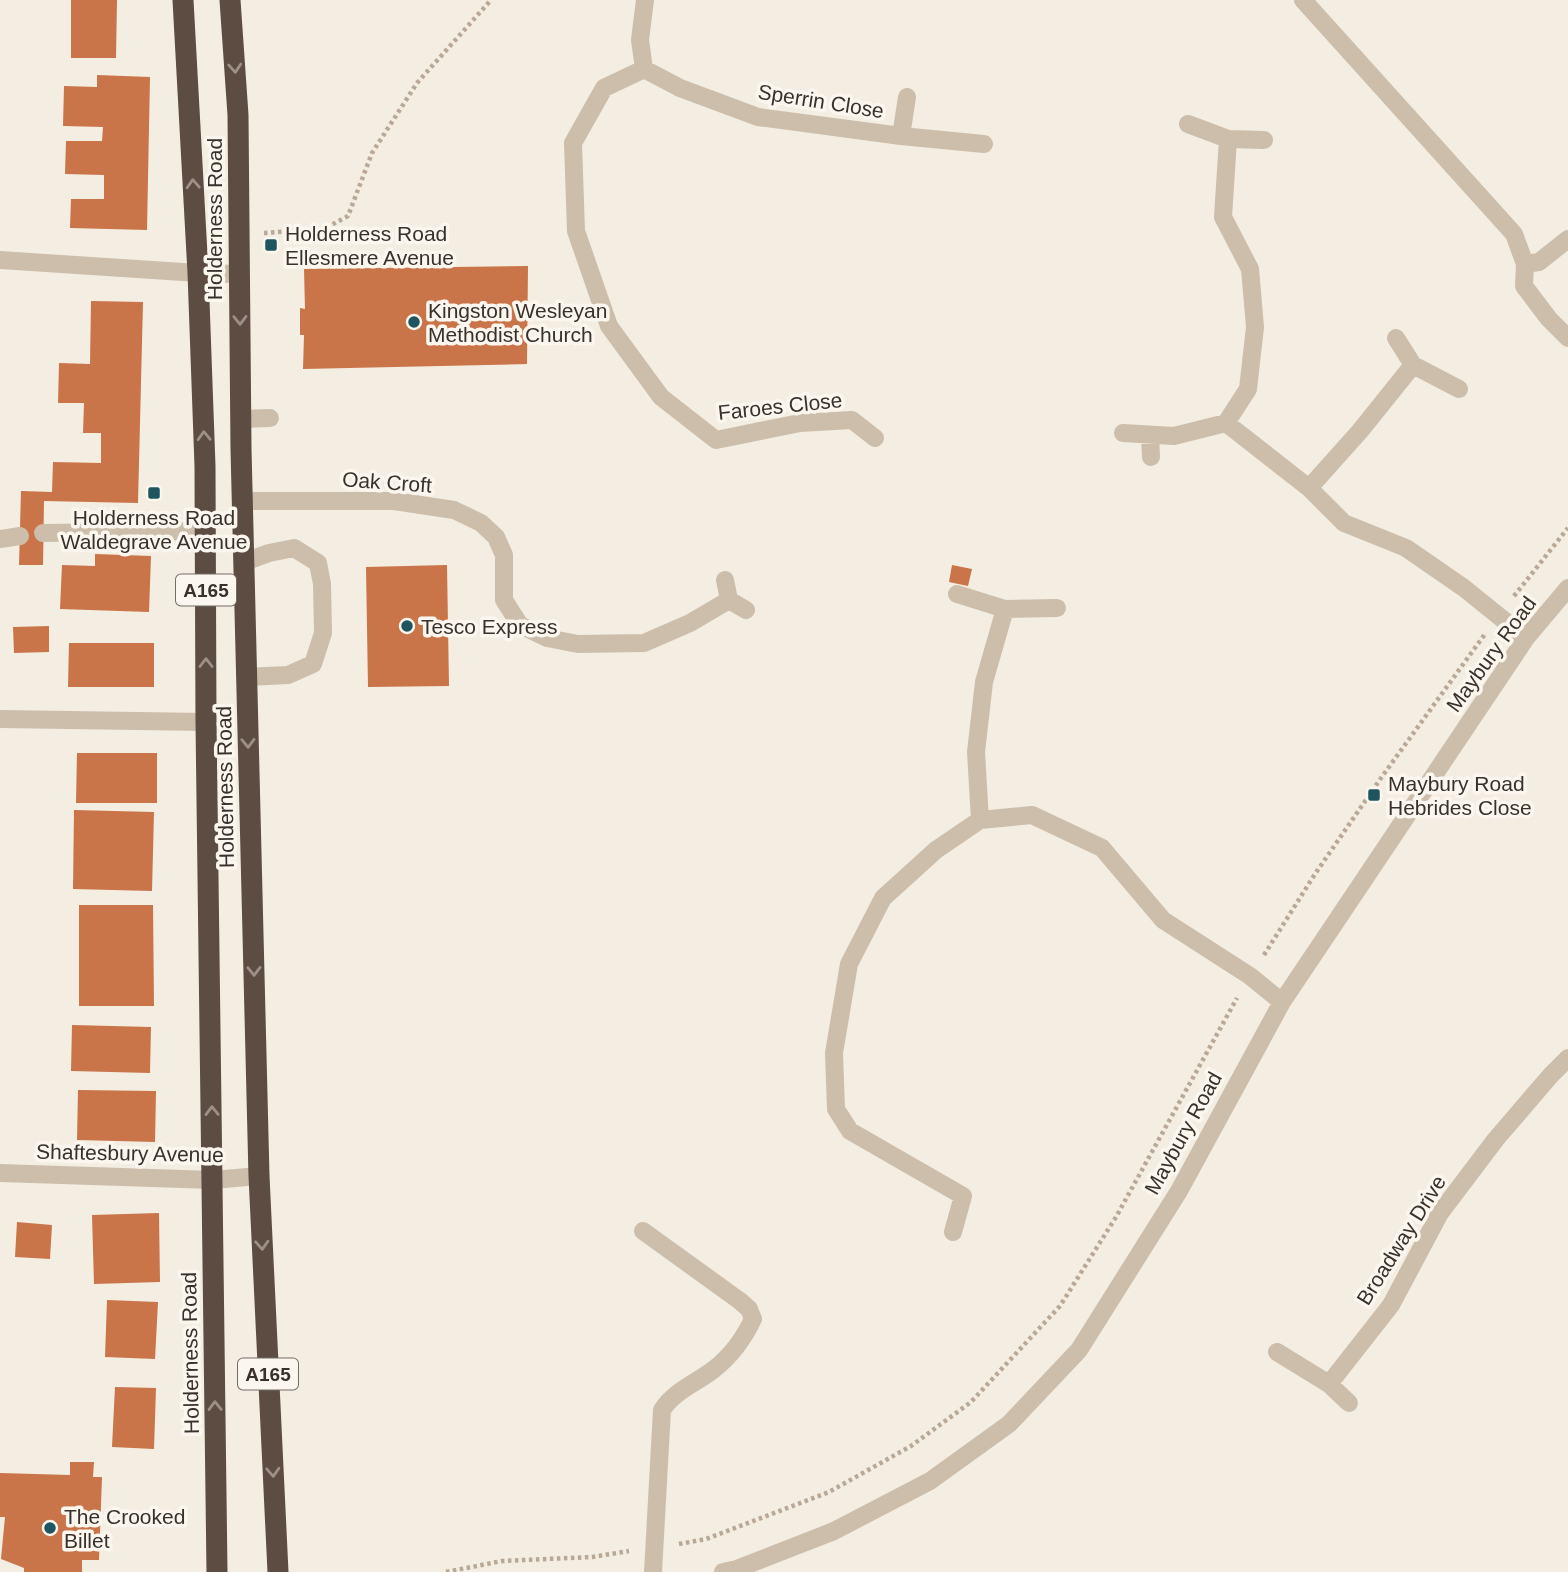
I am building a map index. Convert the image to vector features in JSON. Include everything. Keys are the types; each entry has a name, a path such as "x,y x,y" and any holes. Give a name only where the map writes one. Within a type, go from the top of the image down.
{"highway":[{"name":"Holderness Road","path":"183,0 198,273 205,466 217,1572"},
{"name":"Holderness Road","path":"230,0 238,115 242,501 259,1176 278,1572"}],"street":[{"path":"644,69 640,40 645,0"},
{"path":"1303,0 1514,234 1525,264 1524,286 1568,338"},
{"name":"Sperrin Close","path":"644,69 680,88 758,117 984,144"},
{"name":"Faroes Close","path":"644,69 604,88 573,143 576,231 609,326 661,397 716,440 800,423 852,420 874,438"},
{"name":"Sperrin Close","path":"901,136 907,97"},
{"path":"1188,124 1228,139 1264,140"},
{"path":"1123,433 1174,436 1227,423 1248,389 1255,327 1250,269 1223,217 1228,139"},
{"path":"1525,264 1539,262 1568,239"},
{"path":"0,260 239,274"},
{"path":"1396,338 1413,365 1459,389"},
{"path":"1309,488 1360,431 1413,365"},
{"path":"241,419 270,418"},
{"path":"1227,423 1309,488 1344,523 1406,548 1464,588 1526,638"},
{"path":"1150,435 1151,457"},
{"name":"Oak Croft","path":"242,501 394,501 454,510 481,523 496,537 504,555 504,600 520,625 547,638 578,644 644,643 690,624 729,600"},
{"path":"43,533 206,531"},
{"path":"0,539 20,536"},
{"path":"244,562 294,548 318,563 323,633 313,664 288,675 246,677"},
{"path":"725,580 729,600 746,610"},
{"name":"Maybury Road","path":"723,1572 834,1531 930,1481 1009,1424 1079,1350 1179,1191 1282,1002 1526,638 1568,588"},
{"path":"957,594 1005,609 1057,608"},
{"path":"980,820 976,752 984,682 1005,609"},
{"path":"0,719 206,722"},
{"path":"953,1232 963,1196 850,1131 836,1109 834,1053 849,964 883,898 936,850 980,820 1032,815 1102,848 1163,920 1250,976 1282,1002"},
{"name":"Broadway Drive","path":"1329,1384 1391,1305 1440,1213 1496,1139 1568,1058"},
{"name":"Shaftesbury Avenue","path":"0,1173 213,1180 259,1176"},
{"path":"643,1231 740,1301 749,1309 753,1319 744,1337 717,1367 668,1399 662,1410 653,1572"},
{"path":"1278,1352 1329,1384 1349,1403"}],"path":[{"path":"239,235 324,229 348,216 372,153 417,83 491,0"},
{"path":"446,1572 502,1561 592,1557 706,1539 829,1492 911,1446 971,1402 1060,1306 1116,1217 1250,976 1315,874 1498,616 1568,528"}],"building":[{"path":"71,0 117,0 116,58 71,58"},
{"path":"97,75 150,77 147,230 70,228 71,199 104,199 104,175 65,174 66,141 102,141 103,127 63,126 64,86 97,87"},
{"name":"Kingston Wesleyan Methodist Church","path":"528,266 527,364 303,369 304,335 300,335 300,308 305,309 304,269"},
{"path":"91,301 143,302 138,503 44,501 43,565 19,565 21,491 52,492 53,462 101,463 101,433 83,433 84,403 58,403 59,363 90,364"},
{"path":"95,554 151,556 149,612 60,609 62,565 95,566"},
{"name":"Tesco Express","path":"447,565 449,686 368,687 366,567"},
{"path":"952,565 972,569 968,586 949,582"},
{"path":"49,626 49,652 14,653 13,627"},
{"path":"69,643 154,643 154,687 68,687"},
{"path":"77,753 157,753 157,803 76,803"},
{"path":"74,810 154,812 152,891 73,889"},
{"path":"79,905 153,905 154,1006 79,1006"},
{"path":"72,1025 151,1027 150,1073 71,1071"},
{"path":"78,1090 156,1091 155,1142 77,1140"},
{"path":"159,1213 160,1282 94,1284 92,1215"},
{"path":"17,1222 52,1225 50,1259 15,1257"},
{"path":"107,1300 158,1302 155,1359 105,1357"},
{"path":"115,1387 156,1388 154,1449 112,1447"},
{"path":"70,1462 94,1462 93,1477 102,1477 99,1560 82,1560 82,1572 24,1572 24,1568 1,1559 5,1517 0,1517 0,1473 70,1475"}],"place":[{"name":"Holderness Road Ellesmere Avenue","path":"271,245"},
{"name":"Kingston Wesleyan Methodist Church","path":"414,322"},
{"name":"Holderness Road Waldegrave Avenue","path":"154,493"},
{"name":"Tesco Express","path":"407,626"},
{"name":"Maybury Road Hebrides Close","path":"1374,795"},
{"name":"The Crooked Billet","path":"50,1528"}]}
